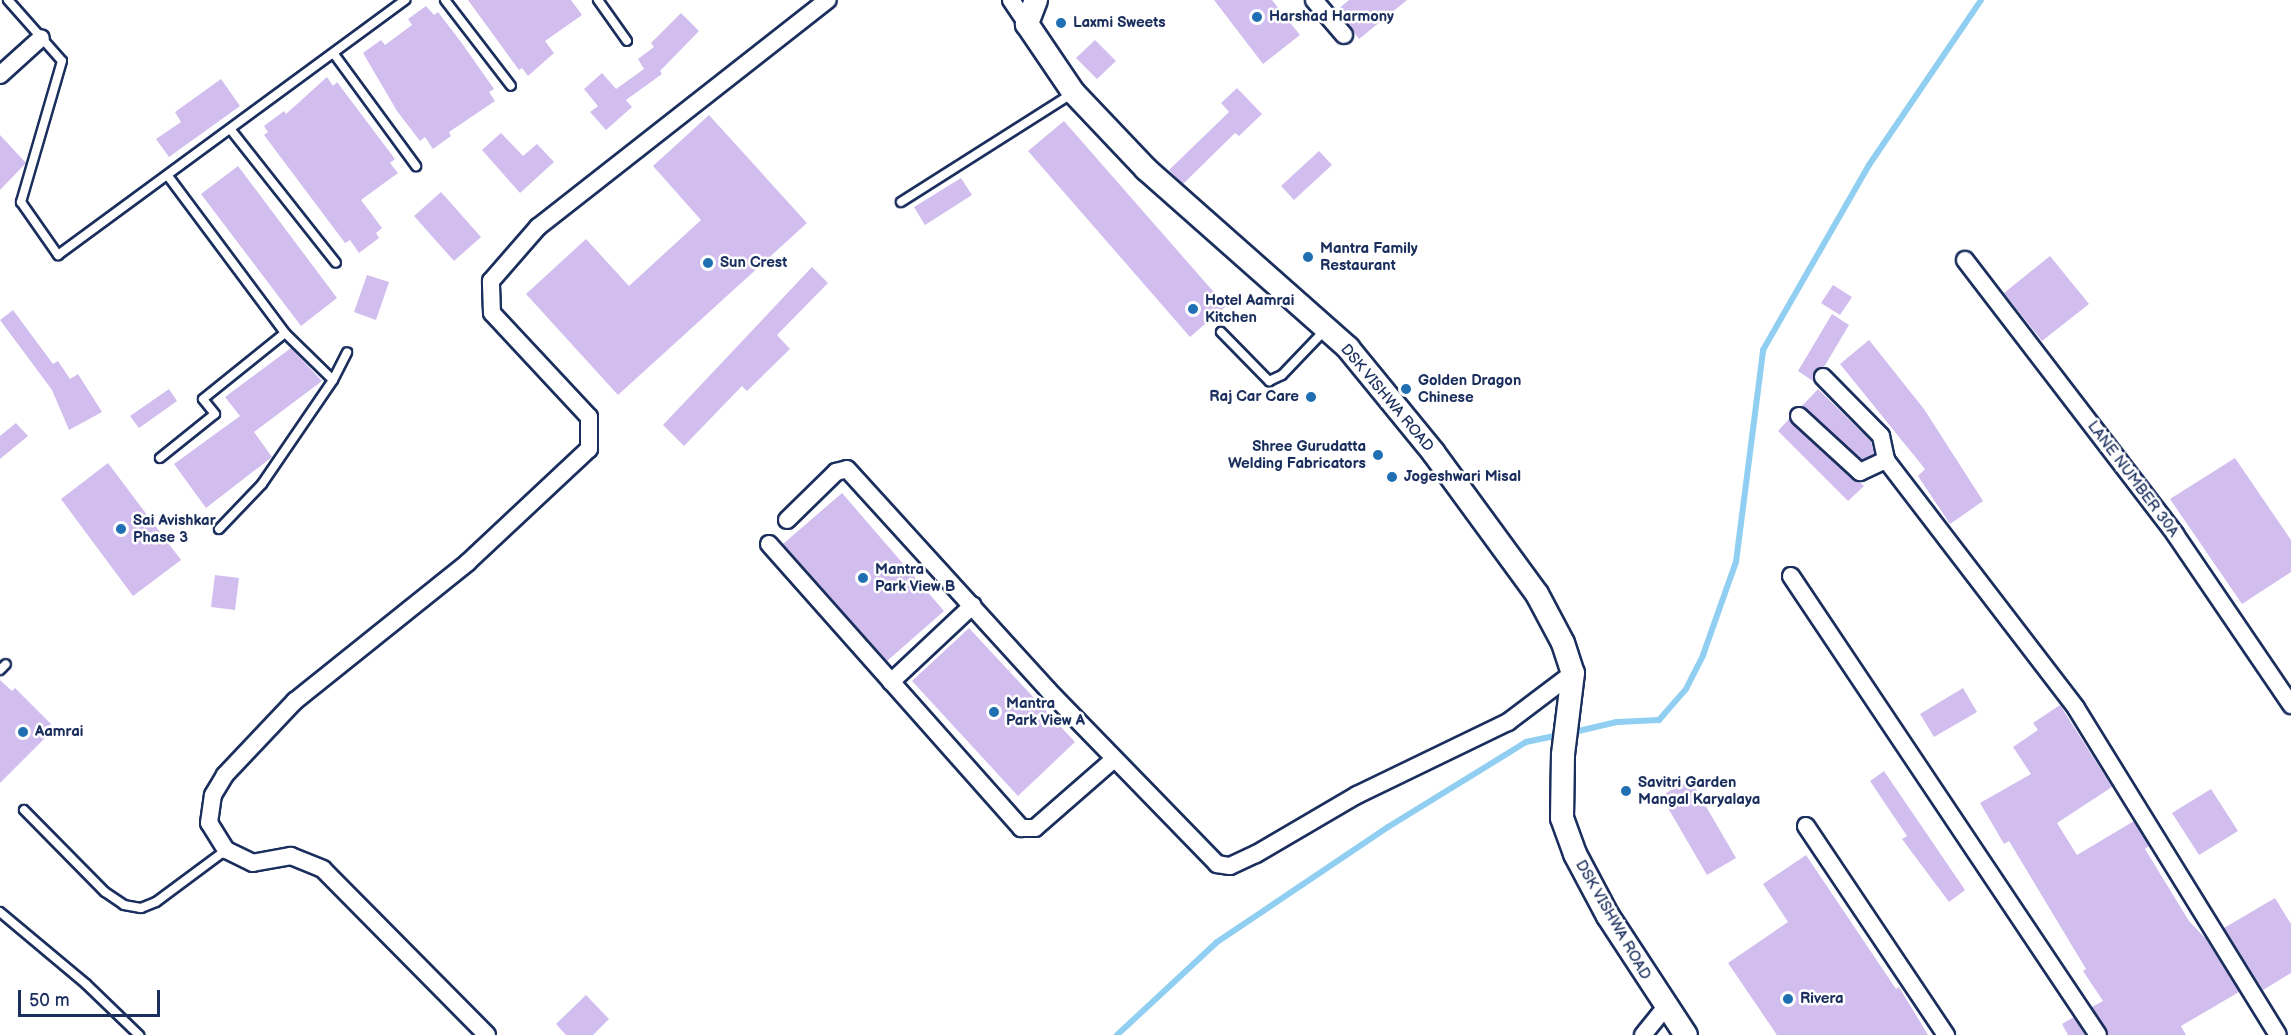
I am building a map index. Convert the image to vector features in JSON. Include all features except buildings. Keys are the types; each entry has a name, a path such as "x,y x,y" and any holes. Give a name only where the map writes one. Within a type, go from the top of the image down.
{"street":[{"path":"488,1035 323,869 291,856 253,863 226,850 209,823 213,795 268,728 295,701 467,563 589,449 588,417 492,313 491,281 538,227 828,0"},
{"name":"DSK VISHWA ROAD","path":"1011,0 1073,92 1146,169 1348,348 1400,410 1536,594 1563,643 1573,673 1563,755 1562,818 1575,854 1608,916 1686,1035"},
{"path":"1027,24 1036,0"},
{"path":"1314,0 1344,35"},
{"path":"0,75 41,38"},
{"name":"LANE NUMBER 30A","path":"1965,260 2175,534 2291,705"},
{"path":"1823,377 1881,436 1886,460 2076,708 2278,1035"},
{"path":"1799,416 1860,472 1886,460"},
{"path":"787,520 836,472 847,470 1208,859 1230,866 1357,795 1508,722 1573,673"},
{"path":"769,544 1025,830 1035,828 1114,759"},
{"path":"1791,576 2098,1035"},
{"path":"891,682 972,605"},
{"path":"1806,826 1946,1035"},
{"path":"1644,1035 1666,1007"}],"lane":[{"path":"8,0 62,61 21,202 58,255 168,177 405,0"},
{"path":"445,0 511,86"},
{"path":"598,0 627,41"},
{"path":"334,54 416,166"},
{"path":"901,202 1073,92"},
{"path":"231,130 336,263"},
{"path":"168,177 285,333 333,380"},
{"path":"1221,332 1269,381 1282,375 1326,329"},
{"path":"160,458 215,414 203,399 285,333"},
{"path":"219,529 262,484 333,380 347,352"},
{"path":"24,810 105,892 124,905 141,908 156,902 226,850"},
{"path":"0,912 86,984 139,1035"}],"waterway":[{"path":"1570,733 1617,722 1659,720 1686,689 1703,655 1736,562 1763,350 1869,165 1981,0"},
{"path":"1117,1035 1217,942 1388,827 1526,742 1560,735"}],"place":[{"name":"Harshad Harmony","path":"1257,17"},
{"name":"Laxmi Sweets","path":"1061,23"},
{"name":"Mantra Family Restaurant","path":"1308,257"},
{"name":"Sun Crest","path":"708,263"},
{"name":"Hotel Aamrai Kitchen","path":"1193,309"},
{"name":"Golden Dragon Chinese","path":"1406,389"},
{"name":"Raj Car Care","path":"1311,397"},
{"name":"Shree Gurudatta Welding Fabricators","path":"1378,455"},
{"name":"Jogeshwari Misal","path":"1392,477"},
{"name":"Sai Avishkar Phase 3","path":"121,529"},
{"name":"Mantra Park View B","path":"863,578"},
{"name":"Mantra Park View A","path":"994,712"},
{"name":"Aamrai","path":"23,732"},
{"name":"Savitri Garden Mangal Karyalaya","path":"1626,791"},
{"name":"Rivera","path":"1788,999"}]}
